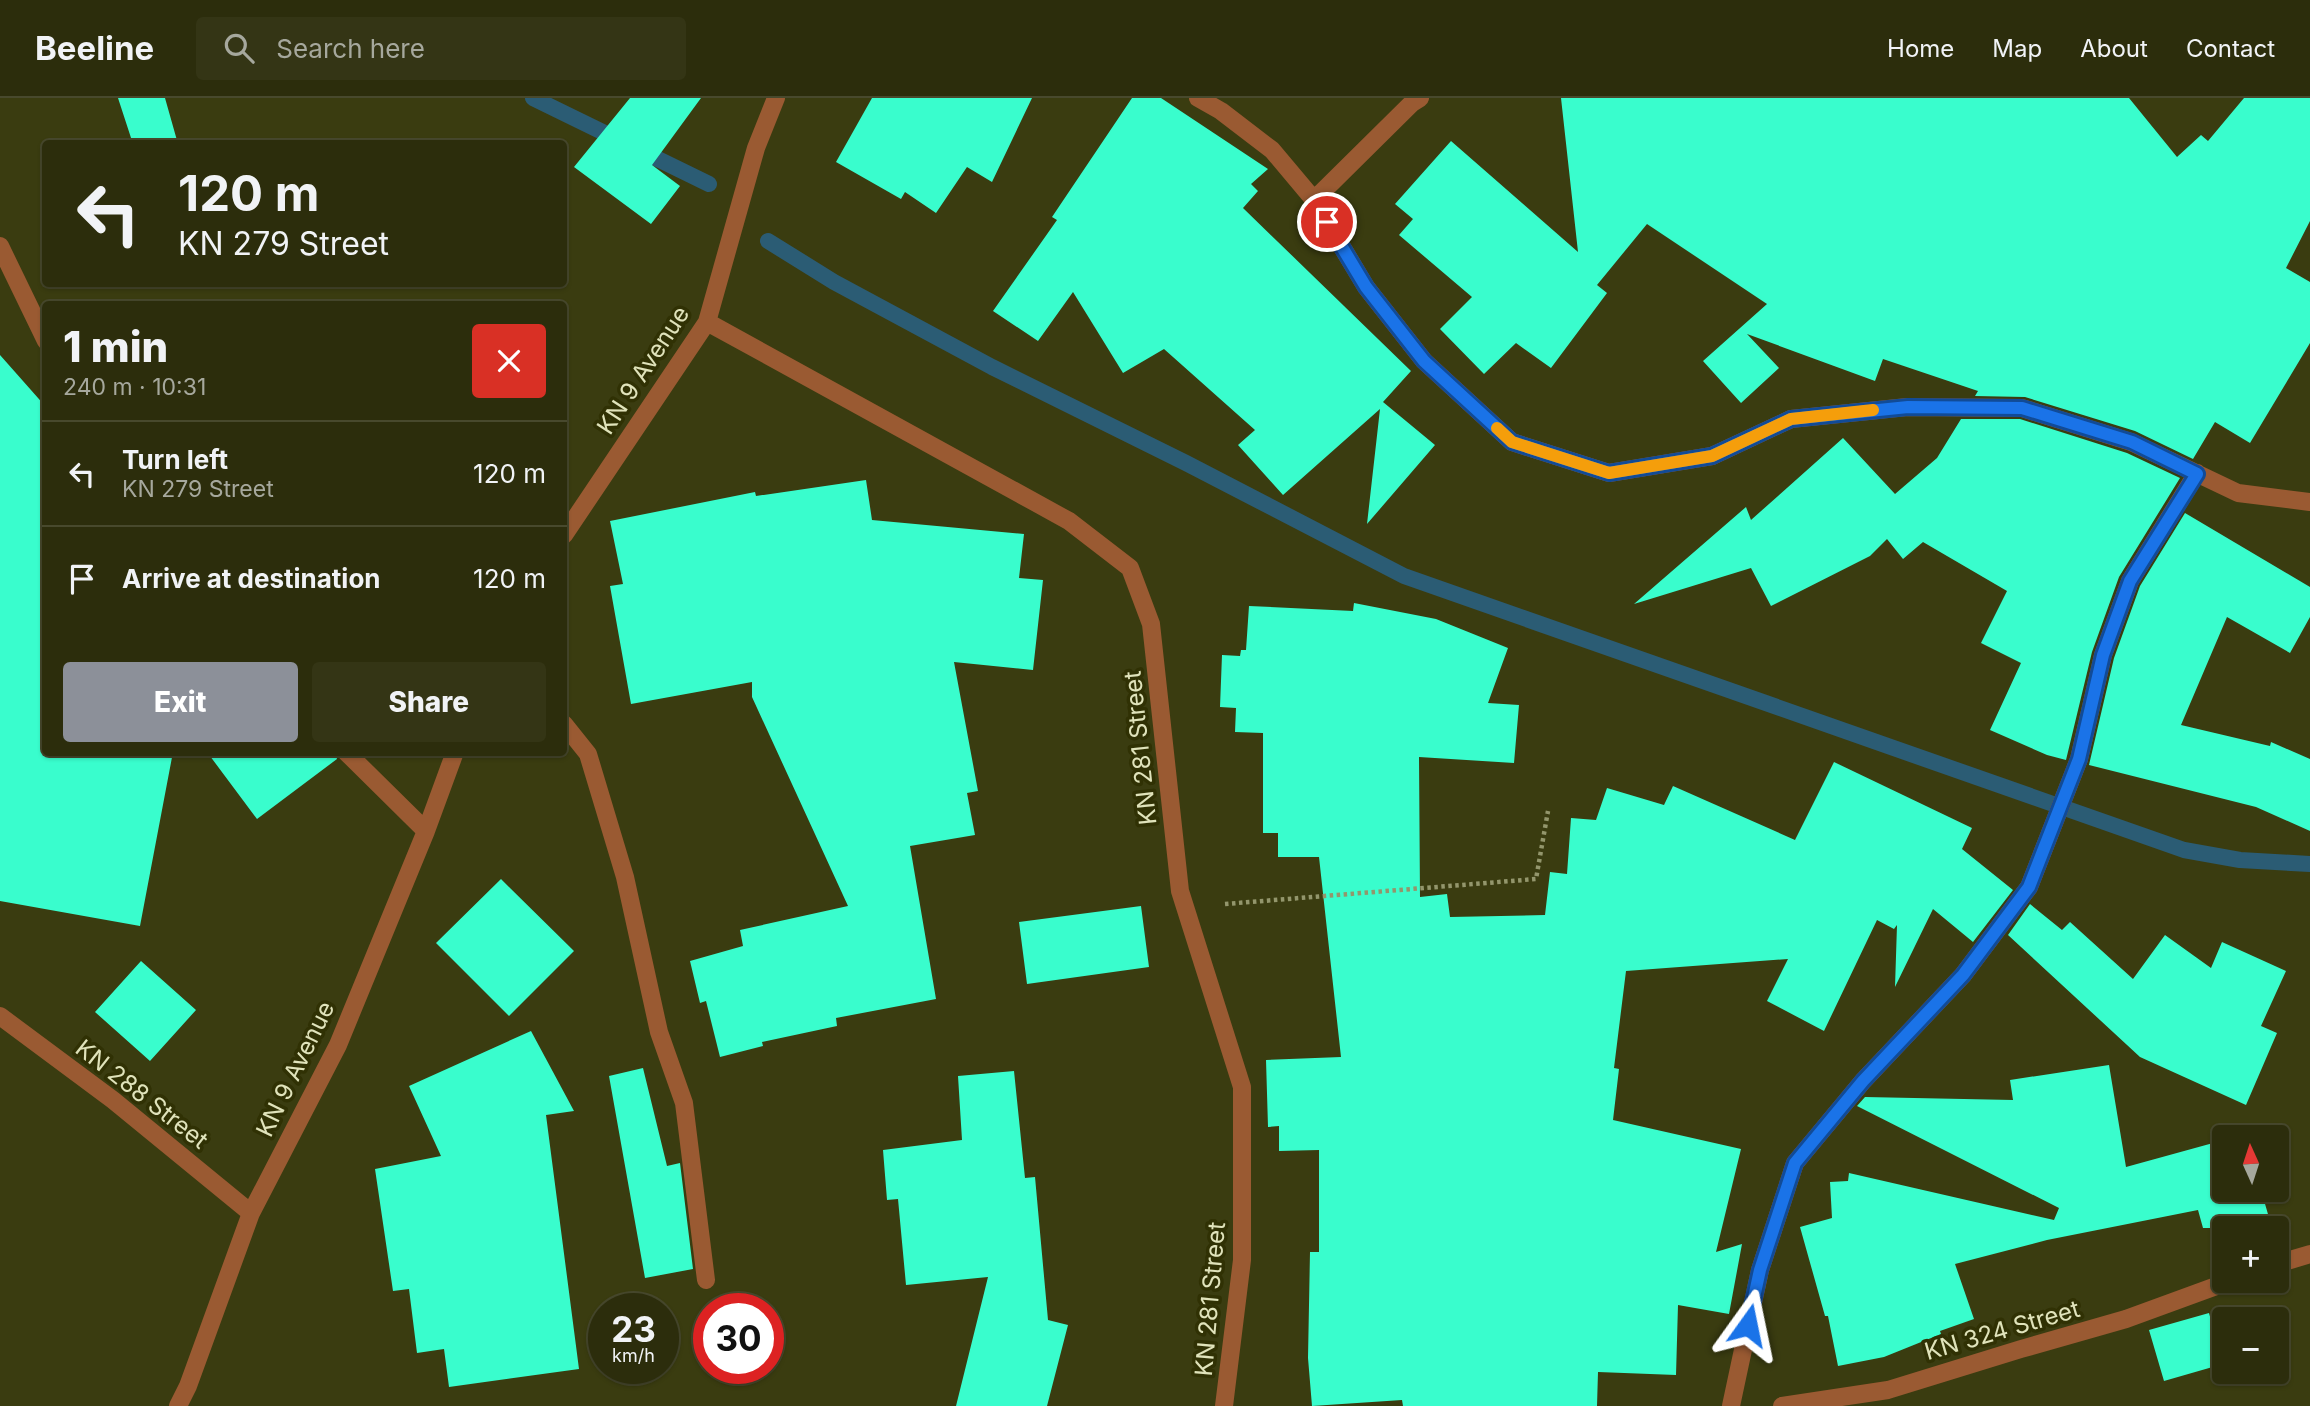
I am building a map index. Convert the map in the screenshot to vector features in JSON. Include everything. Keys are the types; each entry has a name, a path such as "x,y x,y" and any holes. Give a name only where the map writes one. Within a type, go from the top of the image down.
{"street":[{"name":"KN 9 Avenue","path":"567,531 707,321 756,148 776,98"},
{"path":"1198,98 1221,111 1272,150 1314,201 1366,287 1424,361 1512,442 1609,473 1712,456 1791,419 1908,407 2022,408 2132,442 2238,494 2310,502"},
{"path":"1314,201 1420,98"},
{"path":"0,246 42,333"},
{"name":"KN 281 Street","path":"707,321 1069,521 1130,568 1151,624 1180,891 1242,1087 1242,1260 1224,1406"},
{"path":"1731,1406 1760,1270 1795,1163 1863,1081 1963,975 2029,887 2079,759 2103,655 2130,581 2197,474"},
{"path":"567,728 588,754 625,877 659,1032 684,1103 706,1280"},
{"path":"350,756 426,831"},
{"name":"KN 9 Avenue","path":"178,1406 251,1213 338,1045 426,831 454,756"},
{"name":"KN 288 Street","path":"0,1016 113,1100 251,1213"},
{"path":"2289,1260 2310,1254"},
{"name":"KN 324 Street","path":"1783,1406 1888,1390 2126,1319 2212,1288"}],"path":[{"path":"1186,907 1536,879 1548,811"}],"building":[{"path":"118,98 165,98 177,140 132,140"},
{"path":"630,98 701,98 652,165 680,186 651,224 574,167"},
{"path":"872,98 1032,98 992,182 967,167 936,213 905,192 901,199 836,162"},
{"path":"1132,98 1161,98 1268,169 1251,184 1258,191 1243,208 1411,371 1383,402 1435,445 1367,524 1380,409 1283,495 1238,445 1255,430 1164,349 1123,373 1073,292 1038,341 993,311 1057,220 1052,217"},
{"path":"1561,98 2129,98 2177,157 2201,135 2208,141 2244,98 2310,98 2310,221 2286,268 2310,282 2310,343 2250,443 2215,422 2193,459 2135,431 2025,397 1975,396 1978,391 1883,359 1875,381 1747,334 1779,368 1741,403 1703,361 1767,304 1647,224 1597,285 1607,293 1551,368 1516,343 1484,374 1440,329 1472,297 1399,235 1413,219 1395,204 1451,141 1578,252"},
{"path":"0,355 42,402 42,756 172,756 140,926 0,901"},
{"path":"1961,419 2020,419 2127,453 2180,478 2119,577 2092,652 2066,760 2047,755 1990,730 2021,663 1981,643 2007,591 1923,542 1903,559 1887,539 1870,556 1771,606 1751,568 1634,604 1746,507 1751,520 1843,438 1895,494 1937,458"},
{"path":"866,480 872,520 1024,534 1019,578 1043,580 1033,670 954,662 978,791 967,793 975,835 910,846 936,999 836,1018 837,1026 762,1042 763,1046 720,1057 706,1001 700,1003 690,961 743,946 740,930 848,906 752,697 752,682 631,704 610,586 623,584 610,521 755,492 756,496"},
{"path":"2185,513 2310,587 2310,617 2290,653 2227,617 2181,725 2270,746 2271,742 2310,759 2310,831 2256,807 2089,765 2114,658 2140,586"},
{"path":"1354,603 1436,619 1508,648 1488,703 1519,705 1514,763 1419,757 1420,897 1447,894 1450,917 1545,915 1550,872 1567,874 1571,818 1596,820 1607,788 1664,805 1673,786 1795,840 1834,762 1972,828 1962,849 2013,890 1973,942 1933,909 1895,987 1897,925 1894,929 1877,920 1824,1031 1767,1001 1788,959 1626,971 1614,1068 1619,1069 1613,1120 1741,1149 1716,1252 1742,1244 1729,1314 1678,1305 1676,1375 1598,1372 1597,1406 1403,1406 1402,1400 1312,1406 1308,1358 1310,1252 1319,1252 1319,1150 1279,1151 1279,1126 1268,1127 1266,1060 1341,1057 1319,857 1278,857 1278,833 1263,833 1263,733 1235,732 1236,708 1220,707 1222,655 1240,656 1241,650 1246,650 1249,606 1353,611"},
{"path":"210,756 336,756 337,759 257,819"},
{"path":"501,879 574,951 509,1016 436,943"},
{"path":"2030,904 2062,930 2070,922 2133,979 2165,935 2211,968 2222,942 2286,971 2261,1026 2277,1033 2246,1105 2140,1057 2008,935"},
{"path":"1141,906 1149,967 1027,984 1019,922"},
{"path":"141,961 196,1010 150,1061 95,1012"},
{"path":"531,1031 574,1111 546,1115 579,1369 449,1387 444,1349 417,1353 409,1289 393,1291 375,1169 441,1156 409,1086"},
{"path":"2109,1065 2126,1167 2212,1143 2212,1202 2264,1202 2269,1216 2212,1216 2212,1228 2203,1228 2198,1210 2047,1240 1955,1264 1974,1319 1940,1331 1941,1334 1884,1357 1838,1366 1828,1316 1825,1316 1800,1227 1832,1218 1830,1182 1848,1181 1849,1173 2054,1220 2059,1208 1857,1106 1865,1097 2013,1100 2010,1080"},
{"path":"643,1068 667,1166 680,1163 693,1269 645,1278 609,1076"},
{"path":"1014,1071 1025,1178 1035,1177 1048,1320 1068,1325 1047,1406 956,1406 988,1277 906,1285 898,1199 887,1200 883,1150 962,1140 958,1076"},
{"path":"2209,1313 2212,1324 2212,1367 2164,1381 2149,1330"}],"waterway":[{"path":"533,98 709,184"},
{"path":"768,241 834,282 992,367 1186,463 1404,576 2184,850 2240,860 2310,864"}],"slow traffic":[{"path":"1497,428 1512,442 1609,473 1712,456 1791,419 1873,410"}],"route":[{"path":"1327,222 1366,287 1424,361 1512,442 1609,473 1712,456 1791,419 1908,407 2022,408 2132,442 2197,474 2130,581 2103,655 2079,759 2029,887 1963,975 1863,1081 1795,1163 1760,1270 1748,1325"}]}
